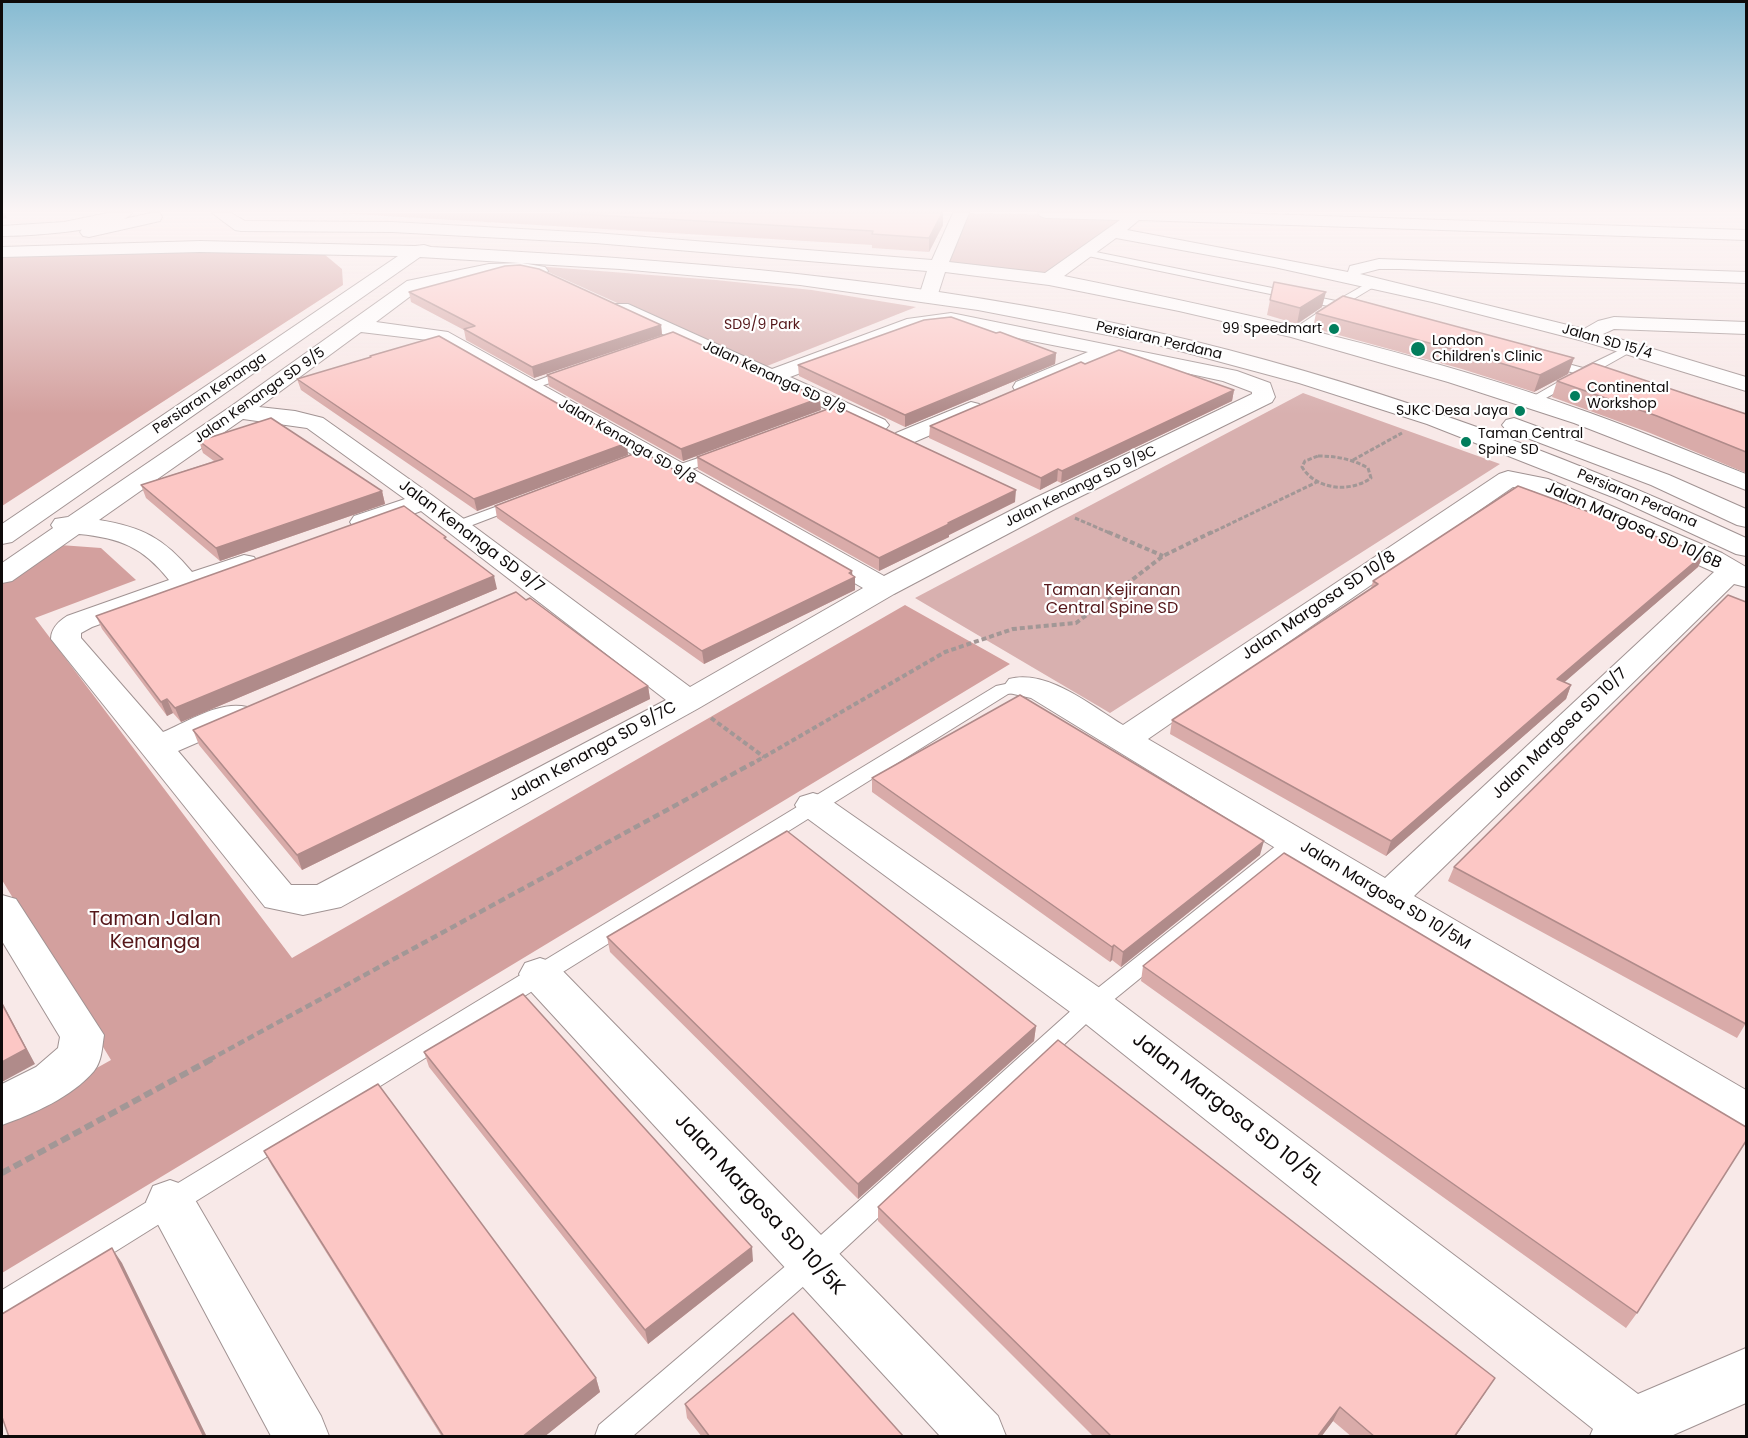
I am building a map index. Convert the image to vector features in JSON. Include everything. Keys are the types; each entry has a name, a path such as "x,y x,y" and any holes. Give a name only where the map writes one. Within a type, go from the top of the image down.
{"street":[{"name":"Persiaran Kenanga","path":"2,536 377,280"},
{"path":"374,282 379,280"},
{"name":"Jalan Kenanga SD 9/5","path":"2,575 238,412 410,288 432,280"},
{"name":"Jalan Kenanga SD 9/5","path":"561,280 568,283"},
{"name":"Persiaran Perdana","path":"858,280 933,282"},
{"name":"Persiaran Perdana","path":"913,280 933,282 1097,327 1246,353 1402,388 1487,416 1660,480 1746,519"},
{"path":"918,280 933,282 1006,280"},
{"path":"1055,280 1179,305 1296,332 1456,377 1582,418 1746,483"},
{"name":"Jalan SD 15/4","path":"1368,280 1588,335 1746,384"},
{"name":"Jalan Kenanga SD 9/9","path":"599,298 774,376 926,448"},
{"path":"774,376 914,323 939,318 963,320 1110,350"},
{"path":"1588,335 1605,325 1614,323 1746,328"},
{"name":"Jalan Kenanga SD 9/8","path":"359,326 441,336 529,386 637,458 677,470 884,588"},
{"path":"904,438 1110,350"},
{"name":"Jalan Kenanga SD 9/9C","path":"884,588 1033,499 1264,397 1264,393 1254,384 1229,376 1110,350"},
{"name":"Persiaran Perdana","path":"1246,353 1430,418 1563,468 1677,515 1742,566"},
{"name":"Jalan Kenanga SD 9/7","path":"238,412 295,418 315,423 424,501 687,700"},
{"name":"Jalan Margosa SD 10/6B","path":"1518,479 1539,484 1712,559 1742,566"},
{"name":"Jalan Margosa SD 10/8","path":"1124,740 1501,482 1518,479"},
{"path":"345,529 424,501"},
{"path":"25,521 125,534 146,542 160,552 186,583"},
{"path":"265,556 81,621 67,630 65,634 66,639 158,747 266,701"},
{"name":"Jalan Margosa SD 10/7","path":"1388,898 1742,566"},
{"path":"503,600 535,586"},
{"name":"Jalan Kenanga SD 9/7C","path":"158,747 279,897 295,902 327,897 687,700 884,588"},
{"name":"Jalan Margosa SD 10/5M","path":"1020,686 1042,691 1746,1113"},
{"name":"Jalan Margosa SD 10/5L","path":"813,805 1092,1005 1626,1431"},
{"path":"2,909 82,1035 79,1057 52,1080 2,1106"},
{"name":"Jalan Margosa SD 10/5K","path":"540,974 978,1437"},
{"path":"170,1202 301,1437"},
{"path":"1626,1431 1746,1375"}],"lane":[{"path":"1218,280 1371,312"},
{"path":"1296,332 1377,282"},
{"path":"658,342 680,335"},
{"path":"1531,401 1630,348"},
{"path":"1532,357 1607,379"},
{"path":"529,386 583,368"},
{"path":"820,417 842,408"},
{"path":"677,470 732,450"},
{"path":"457,526 528,498"},
{"path":"2,1306 813,805 1002,690 1020,686"},
{"path":"610,1437 812,1261 1092,1005 1294,842"}],"path":[{"path":"1353,460 1430,418"},
{"path":"1324,456 1353,460 1368,468 1371,478 1367,483 1350,487 1317,482 1304,473 1302,467 1305,461 1324,456"},
{"path":"2,1173 764,757 945,652 1013,630 1076,623 1163,556 1317,482"},
{"path":"1033,499 1163,556"},
{"path":"722,726 764,757"}],"green space":[{"path":"2,280 343,280 343,285 2,506"},
{"name":"SD9/9 Park","path":"566,280 717,280 812,290 916,307 762,368"},
{"name":"Taman Kejiranan Central Spine SD","path":"1303,393 1500,464 1110,713 915,598"},
{"name":"Taman Jalan Kenanga","path":"60,545 101,548 136,580 35,618 292,958 905,605 1010,664 2,1273 2,1121 111,1060 2,880 2,584"}],"building":[{"path":"453,280 563,280 661,325 532,367 464,329 475,326 409,292"},
{"path":"1274,282 1326,292 1300,308 1270,300"},
{"path":"1343,296 1574,358 1540,375 1316,313"},
{"path":"951,317 1056,353 905,415 798,365 924,320"},
{"path":"673,332 820,398 681,449 547,375"},
{"path":"439,336 627,443 474,499 297,379"},
{"path":"1119,350 1234,390 1062,471 1058,469 1041,478 930,426 1081,362 1085,364"},
{"path":"1593,363 1746,414 1746,452 1657,416 1557,381"},
{"path":"836,406 1016,490 879,558 697,457"},
{"path":"271,418 382,491 216,548 141,485 223,459 199,441"},
{"path":"641,451 852,571 849,573 855,577 702,651 495,506"},
{"path":"1518,486 1704,554 1557,679 1571,685 1391,841 1172,720 1378,584 1373,581"},
{"path":"404,506 494,576 175,708 167,699 161,702 96,616"},
{"path":"516,592 526,600 530,598 648,686 297,855 193,730"},
{"path":"1728,595 1746,602 1746,1024 1454,867"},
{"path":"1020,695 1264,841 1123,952 1114,945 1112,947 872,778"},
{"path":"787,831 1036,1026 858,1184 607,937"},
{"path":"1284,853 1746,1127 1746,1141 1637,1313 1143,966"},
{"path":"523,994 752,1247 645,1330 424,1052"},
{"path":"2,1004 26,1049 2,1062"},
{"path":"1058,1040 1495,1378 1454,1437 1375,1437 1340,1407 1317,1437 1112,1437 878,1207"},
{"path":"378,1084 596,1378 522,1437 444,1437 264,1151"},
{"path":"112,1248 204,1437 9,1437 2,1417 2,1314"},
{"path":"793,1313 904,1437 710,1437 685,1404"}],"place":[{"name":"99 Speedmart","path":"1334,329"},
{"name":"London Children's Clinic","path":"1418,349"},
{"name":"Continental Workshop","path":"1575,396"},
{"name":"SJKC Desa Jaya","path":"1520,411"},
{"name":"Taman Central Spine SD","path":"1466,442"}]}
